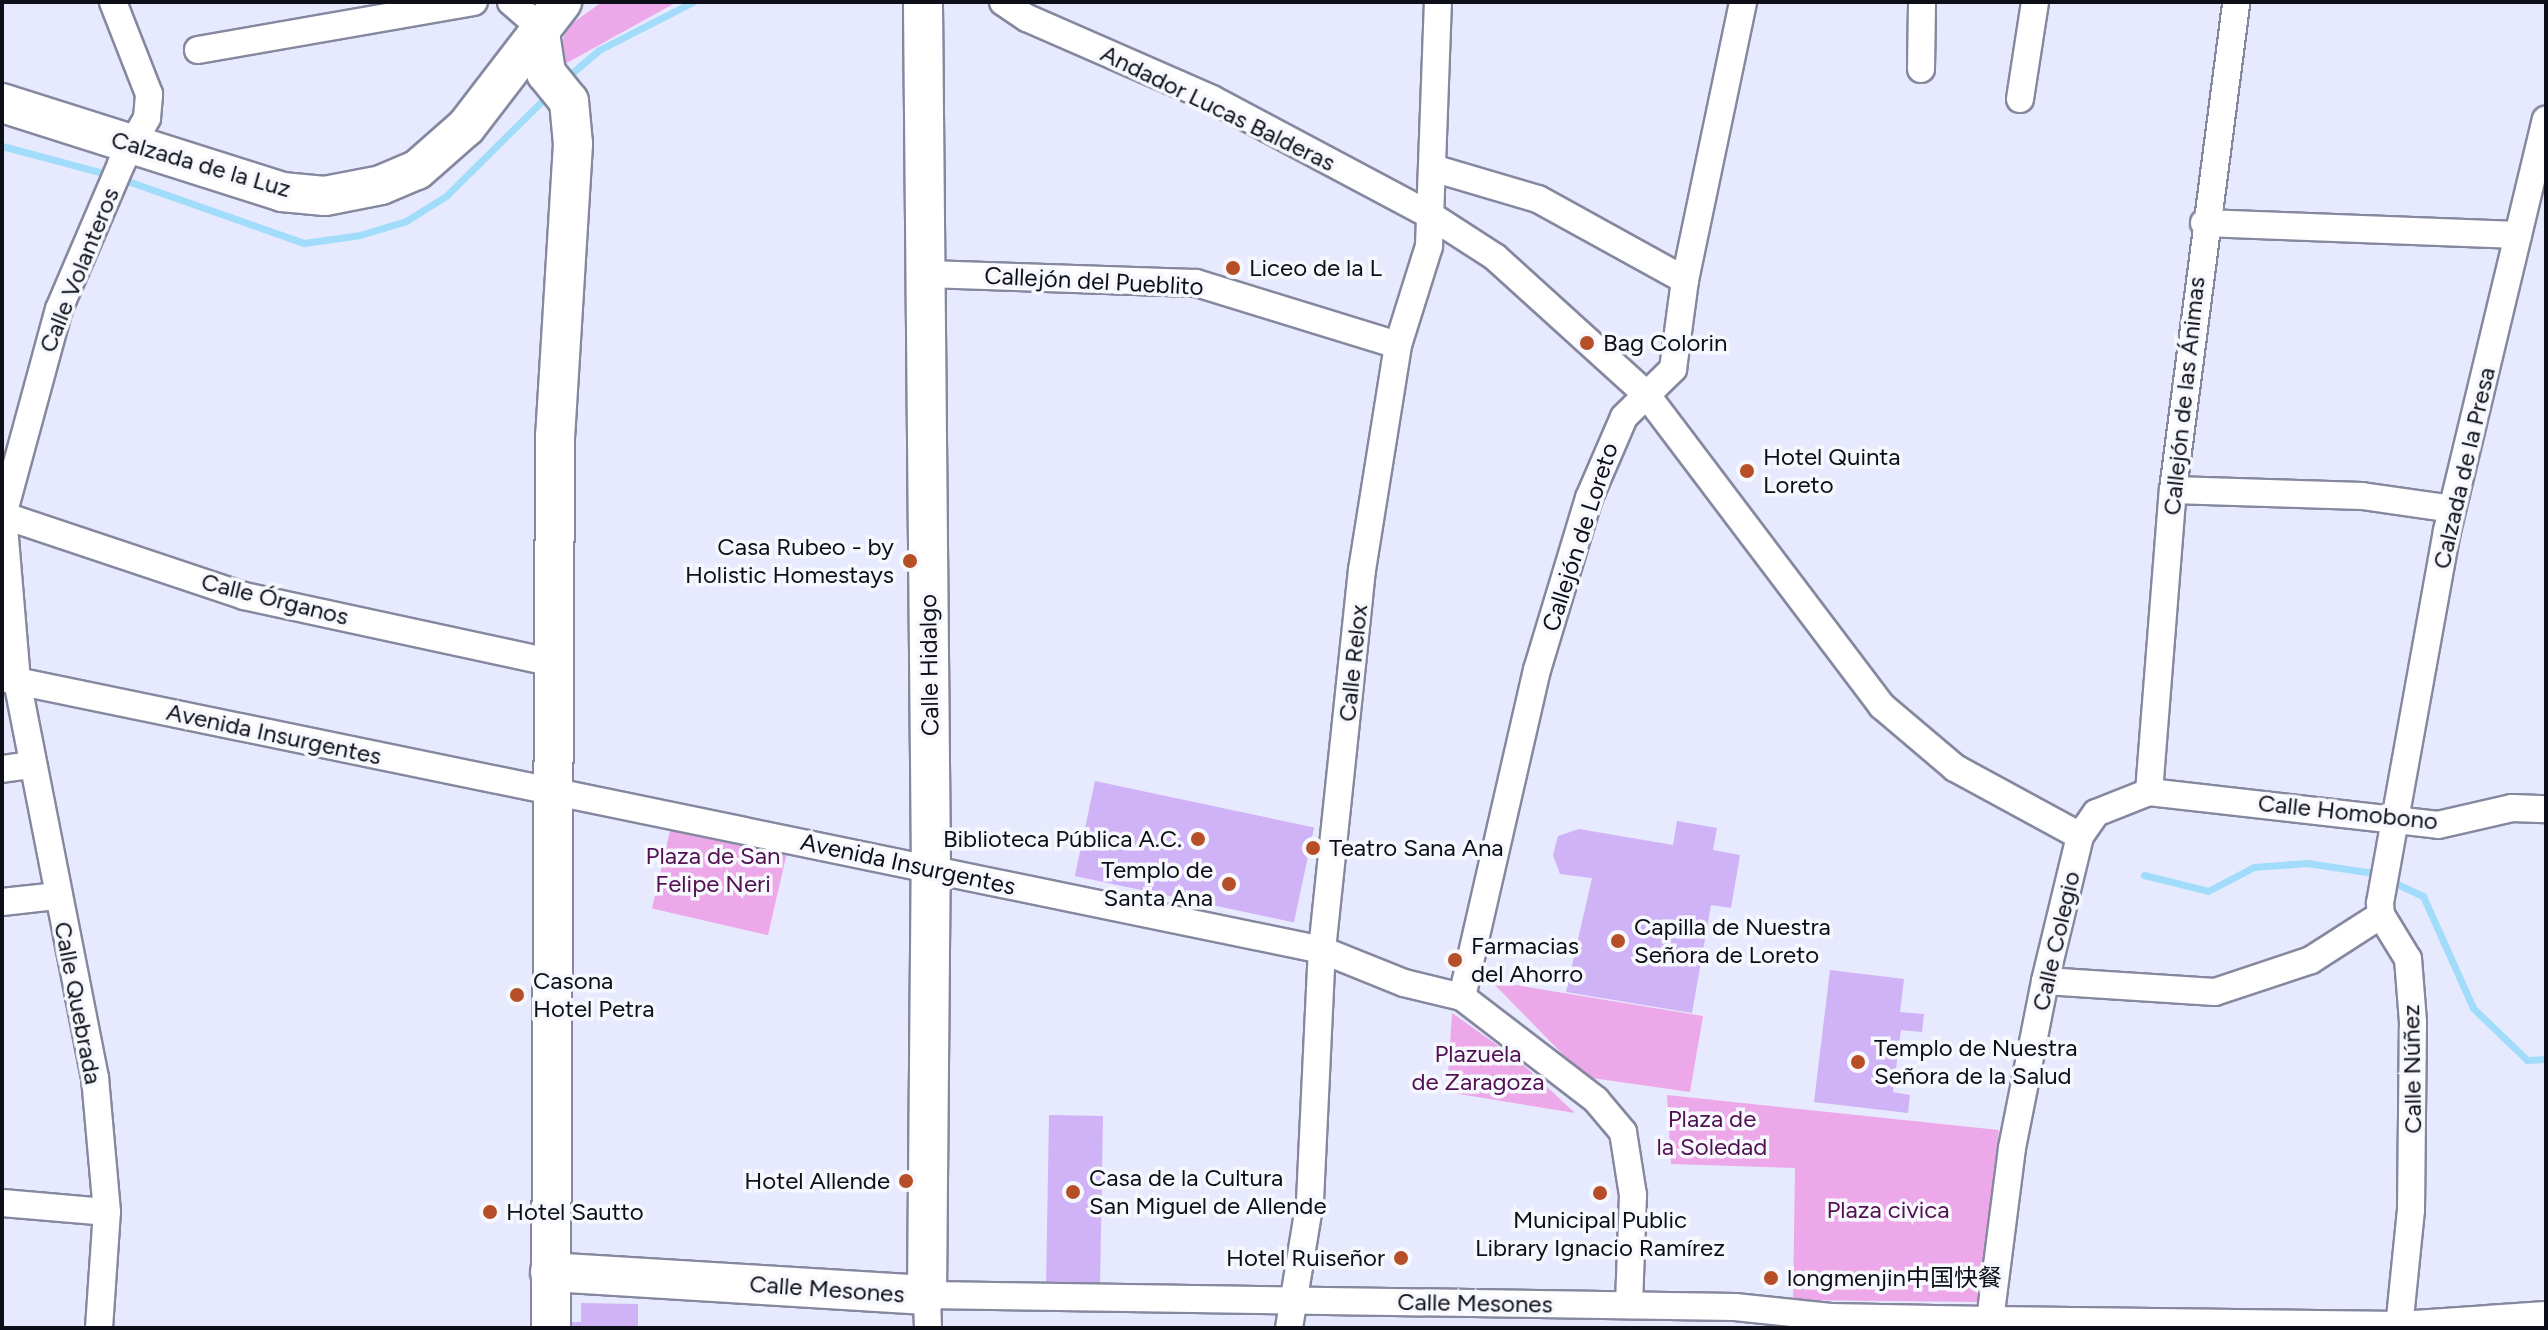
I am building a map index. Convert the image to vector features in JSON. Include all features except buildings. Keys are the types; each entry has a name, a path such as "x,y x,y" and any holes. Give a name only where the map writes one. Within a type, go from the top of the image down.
{"main road":[{"name":"Calle Hidalgo","path":"923,2 931,870 928,1312"},
{"name":"Calzada de la Luz","path":"2,103 127,155 282,192 325,196 381,185 417,170 466,127 537,10"},
{"path":"537,10 557,87 572,197 555,435 551,1328"},
{"name":"Calle Mesones","path":"550,1272 928,1312"}],"street":[{"name":"Calle Volanteros","path":"10,680 2,515 59,309 127,155 147,118 149,94 113,2"},
{"path":"198,50 474,2"},
{"name":"Andador Lucas Balderas","path":"1003,2 1027,18 1212,99 1432,216 1495,257 1646,394 1882,706 1955,768 2080,836"},
{"name":"Calle Relox","path":"1289,1328 1310,1201 1322,950 1362,570 1398,345 1429,246 1436,169 1438,2"},
{"name":"Callejón de Loreto","path":"1462,997 1541,655 1589,498 1624,417 1673,369 1685,280 1743,2"},
{"path":"1921,69 1922,2"},
{"path":"2020,99 2035,2"},
{"name":"Callejón de las Ánimas","path":"2149,792 2173,490 2204,223 2236,2"},
{"name":"Calzada de la Presa","path":"2397,818 2452,509 2546,120"},
{"path":"1436,169 1538,199 1685,280"},
{"path":"2204,223 2518,235"},
{"name":"Callejón del Pueblito","path":"925,274 1196,283 1398,345"},
{"path":"2173,490 2362,496 2452,509"},
{"name":"Calle Órganos","path":"2,515 244,596 553,663"},
{"name":"Avenida Insurgentes","path":"10,680 1322,950 1404,983 1462,997 1596,1100 1623,1132 1633,1195 1629,1305"},
{"name":"Calle Quebrada","path":"10,680 32,765 95,1078 107,1212 99,1328"},
{"path":"2,769 32,765"},
{"path":"2080,836 2096,813 2149,792"},
{"name":"Calle Homobono","path":"2149,792 2438,825 2512,808 2546,809"},
{"path":"2045,981 2215,992 2311,960 2381,915 2397,818"},
{"name":"Calle Colegio","path":"1990,1320 2012,1148 2045,981 2080,836"},
{"path":"2,902 56,896"},
{"name":"Calle Núñez","path":"2381,915 2408,959 2413,1022 2411,1210 2400,1326"},
{"path":"2,1203 107,1212"},
{"name":"Calle Mesones","path":"928,1312 1293,1301 1629,1305 1734,1318 2400,1326 2546,1315"}],"green space":[{"path":"602,2 677,2 565,64 561,46 567,27"},
{"name":"Plaza de San Felipe Neri","path":"674,813 790,840 768,935 652,908"},
{"path":"1491,981 1703,1016 1690,1092 1585,1077"},
{"name":"Plazuela de Zaragoza","path":"1452,1013 1517,1059 1575,1113 1447,1092"},
{"name":"Plaza civica","path":"1667,1095 1999,1130 1980,1302 1793,1300 1795,1168 1671,1164"}],"waterway":[{"path":"565,79 599,50 693,2"},
{"path":"122,179 304,243 360,235 406,221 446,196 550,93"},
{"path":"2,146 110,175"},
{"path":"2144,875 2208,891 2254,867 2307,863 2373,873"},
{"path":"2397,884 2423,896 2473,1008 2527,1060 2546,1059"}],"place":[{"name":"Liceo de la L","path":"1233,268"},
{"name":"Bag Colorin","path":"1587,343"},
{"name":"Hotel Quinta Loreto","path":"1747,471"},
{"name":"Casa Rubeo - by Holistic Homestays","path":"910,561"},
{"name":"Biblioteca Pública A.C.","path":"1198,839"},
{"name":"Teatro Sana Ana","path":"1313,848"},
{"name":"Templo de Santa Ana","path":"1229,884"},
{"name":"Capilla de Nuestra Señora de Loreto","path":"1618,941"},
{"name":"Farmacias del Ahorro","path":"1455,960"},
{"name":"Casona Hotel Petra","path":"517,995"},
{"name":"Templo de Nuestra Señora de la Salud","path":"1858,1062"},
{"name":"Hotel Allende","path":"906,1181"},
{"name":"Casa de la Cultura San Miguel de Allende","path":"1073,1192"},
{"name":"Municipal Public Library Ignacio Ramírez","path":"1600,1193"},
{"name":"Hotel Sautto","path":"490,1212"},
{"name":"Hotel Ruiseñor","path":"1401,1258"},
{"name":"longmenjin中国快餐","path":"1771,1278"}],"park label":[{"name":"Plaza de la Soledad","path":"1712,1133"}]}
